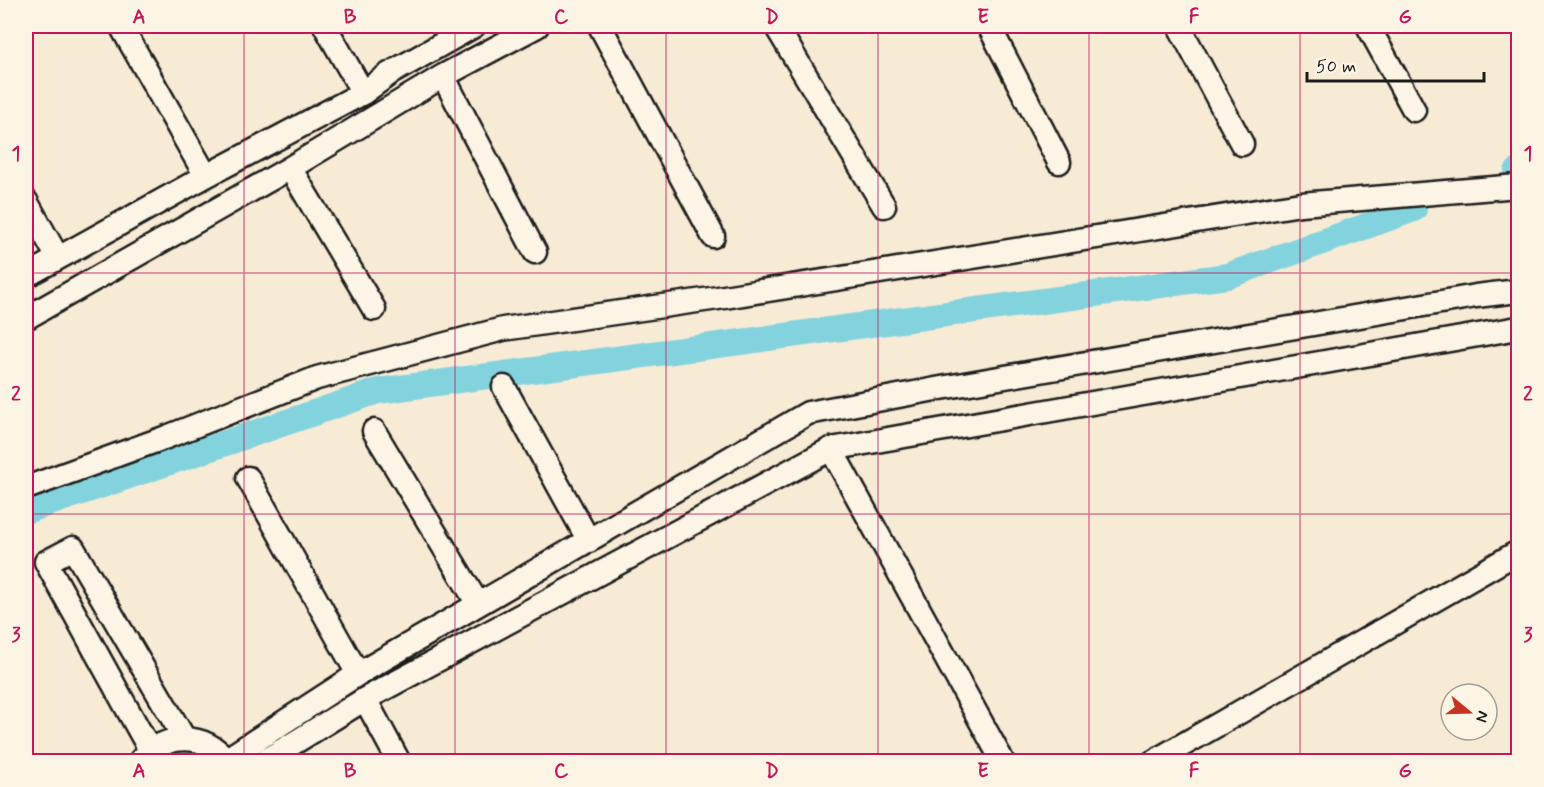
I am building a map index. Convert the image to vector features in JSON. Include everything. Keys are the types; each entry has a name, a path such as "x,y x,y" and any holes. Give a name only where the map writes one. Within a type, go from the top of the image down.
{"street":[{"path":"121,26 206,176"},
{"path":"325,26 363,93"},
{"path":"26,276 206,176 363,93 389,74 474,26"},
{"path":"26,318 290,168 443,76 537,26"},
{"path":"600,26 713,236"},
{"path":"776,26 884,206"},
{"path":"989,26 1059,162"},
{"path":"1179,26 1242,144"},
{"path":"1368,26 1414,110"},
{"path":"443,76 535,252"},
{"path":"290,168 374,309"},
{"path":"26,488 164,438 317,378 503,329 730,296 1301,204 1518,186"},
{"path":"26,201 58,258"},
{"path":"184,738 73,548 46,562 145,756 166,741 184,738 208,744 227,760 358,674 808,413 1337,320 1518,291"},
{"path":"263,762 365,699 831,449 1518,328"},
{"path":"504,387 589,540"},
{"path":"374,431 478,604"},
{"path":"831,449 1003,762"},
{"path":"248,478 358,674"},
{"path":"1153,762 1518,552"},
{"path":"365,699 399,762"}],"waterway":[{"path":"26,511 378,391 1227,276 1414,209"}]}
